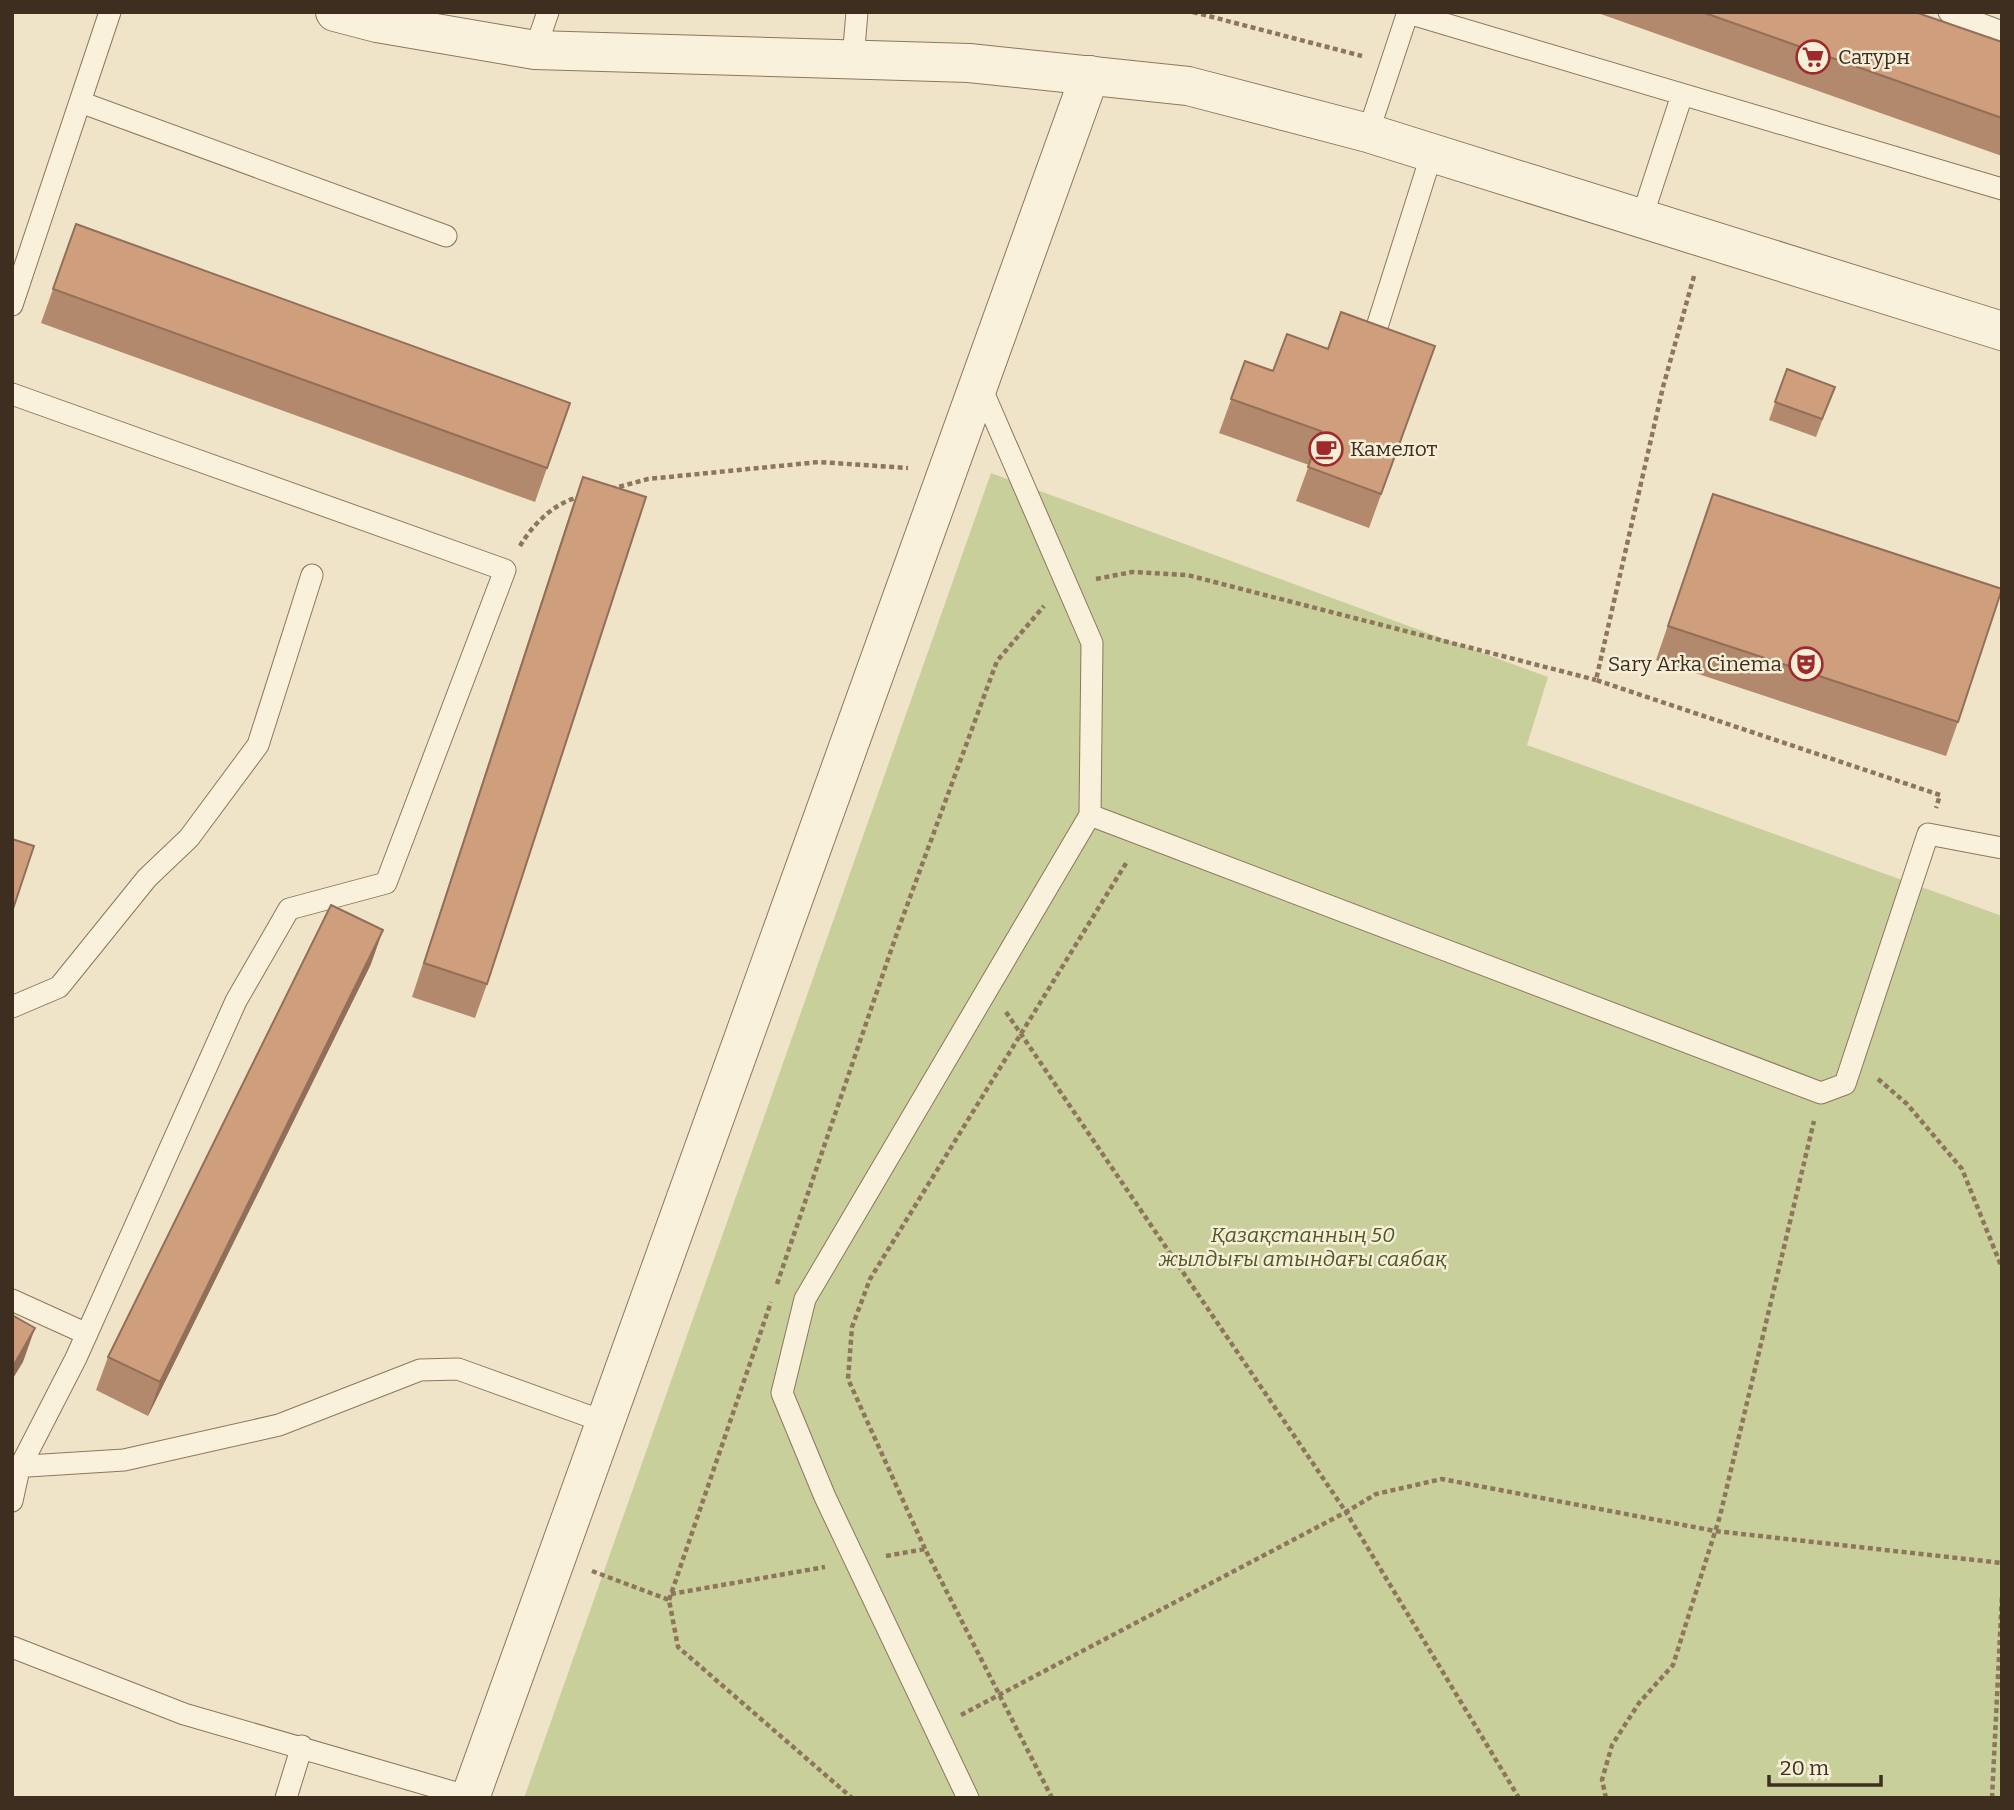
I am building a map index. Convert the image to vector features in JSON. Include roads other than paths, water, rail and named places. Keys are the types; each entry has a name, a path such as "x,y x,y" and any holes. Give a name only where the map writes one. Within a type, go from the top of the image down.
{"street":[{"path":"335,12 377,23 535,50 970,63 1188,86 1368,133 2002,331"},
{"path":"470,1798 1090,75"}],"lane":[{"path":"12,305 110,12"},
{"path":"535,50 548,12"},
{"path":"853,59 857,12"},
{"path":"1949,12 2002,32"},
{"path":"1368,133 1408,13 2002,189"},
{"path":"1642,218 1682,95"},
{"path":"80,102 446,236"},
{"path":"1376,330 1432,153"},
{"path":"968,1798 825,1497 782,1393 805,1299 1090,815 1092,643 979,383"},
{"path":"12,394 505,570 386,883 289,909 236,1001 87,1334 15,1468 12,1502"},
{"path":"12,1007 59,987 147,878 188,838 258,745 312,575"},
{"path":"1090,815 1821,1093 1845,1084 1928,834 2002,848"},
{"path":"12,1300 87,1334"},
{"path":"15,1468 124,1460 279,1425 420,1370 458,1369 605,1422"},
{"path":"12,1647 184,1714 302,1746 470,1798"},
{"path":"286,1798 302,1746"}],"place":[{"name":"Сатурн","path":"1813,57"},
{"name":"Камелот","path":"1326,449"},
{"name":"Sary Arka Cinema","path":"1806,664"}],"park label":[{"name":"Қазақстанның 50 жылдығы атындағы саябақ","path":"1303,1247"}]}
